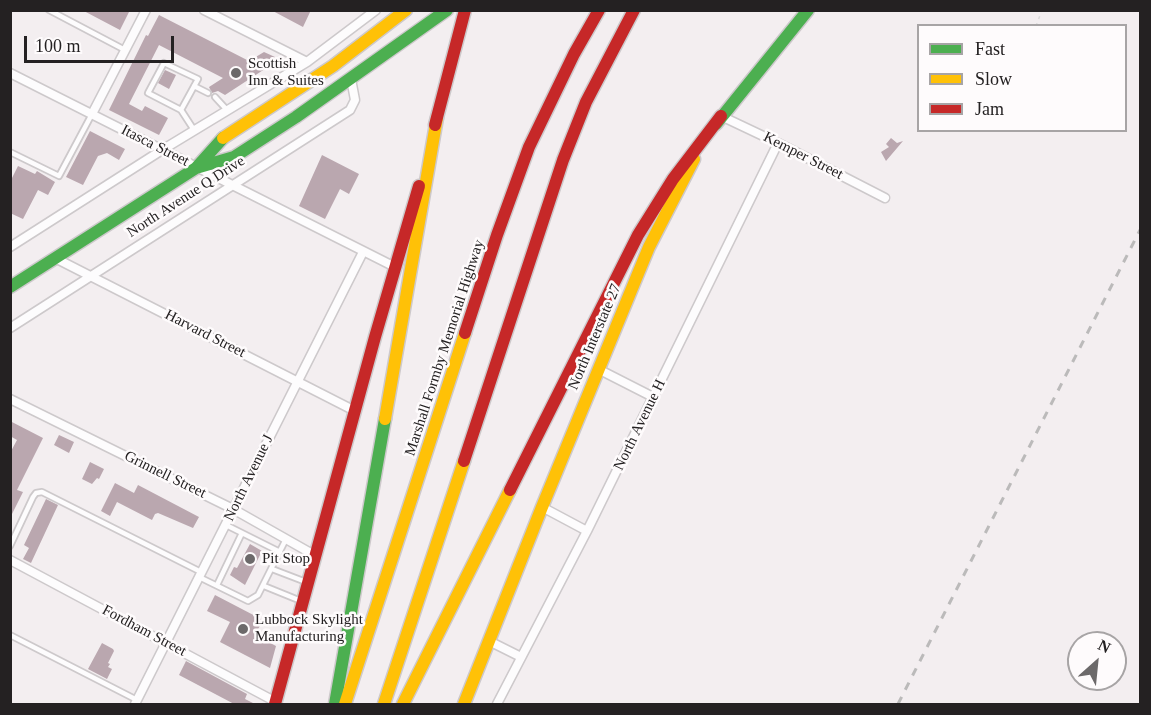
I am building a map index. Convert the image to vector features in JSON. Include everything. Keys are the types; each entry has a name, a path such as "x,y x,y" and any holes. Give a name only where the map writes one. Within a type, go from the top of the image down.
{"main road":[{"name":"North Avenue Q Drive","path":"10,287 196,168 223,138 333,66 406,10"},
{"name":"North Avenue Q Drive","path":"196,168 234,157 351,79 447,10"},
{"path":"276,703 465,10"},
{"name":"Marshall Formby Memorial Highway","path":"345,705 497,235 529,147 574,54 599,10"},
{"path":"384,705 563,160 586,102 634,10"},
{"name":"North Interstate 27","path":"464,705 542,507 649,247 699,148 720,116 808,10"},
{"path":"403,705 638,235 673,179 720,116"},
{"path":"335,705 437,118"}],"street":[{"path":"92,114 146,10"},
{"path":"204,10 307,62"},
{"path":"10,247 15,239 307,62 376,10"},
{"name":"Itasca Street","path":"10,73 395,267"},
{"name":"North Avenue Q Drive","path":"10,328 350,110 355,100 351,79"},
{"name":"Kemper Street","path":"720,116 885,198"},
{"name":"North Avenue H","path":"497,705 587,531 778,143"},
{"name":"North Avenue J","path":"136,702 363,252"},
{"name":"Harvard Street","path":"55,258 355,411"},
{"path":"598,369 653,397"},
{"name":"Grinnell Street","path":"10,399 233,509 316,556"},
{"path":"542,507 587,531"},
{"name":"Fordham Street","path":"10,560 276,703"},
{"path":"489,641 521,657"}],"lane":[{"path":"49,10 126,50"},
{"path":"181,110 198,80 164,63 148,93 181,110 194,130"},
{"path":"194,86 208,93"},
{"path":"215,97 227,111"},
{"path":"10,152 59,176 92,114"},
{"path":"10,546 33,497 36,493 42,492 248,601 258,596 286,539"},
{"path":"225,525 280,552"},
{"path":"217,585 242,533"},
{"path":"272,569 308,583"},
{"path":"264,586 303,602"},
{"path":"10,635 136,702"}],"building":[{"path":"82,10 130,10 120,30"},
{"path":"271,10 311,10 303,27"},
{"name":"Scottish Inn & Suites","path":"159,15 249,61 264,52 275,57 272,59 274,63 225,95 218,91 212,93 209,87 223,78 159,45 129,104 142,111 145,106 168,118 159,135 109,110 146,35 148,36"},
{"path":"165,70 176,75 169,89 158,83"},
{"path":"90,131 125,149 119,160 107,153 98,156 83,185 66,177"},
{"path":"891,138 897,143 903,141 886,161 881,152 889,147 886,144"},
{"path":"322,155 359,174 349,194 340,189 325,219 299,206"},
{"path":"18,166 35,174 37,171 55,182 48,195 38,190 23,219 10,213 10,182"},
{"path":"10,421 43,438 17,490 23,492 10,518 10,453 17,440 10,436"},
{"path":"59,435 74,442 69,453 54,445"},
{"path":"90,462 104,469 99,479 97,478 92,484 82,479"},
{"path":"115,483 134,493 138,485 199,517 193,528 158,513 152,520 117,502 110,516 101,511"},
{"path":"46,499 58,505 31,563 23,559 29,548 24,545"},
{"name":"Pit Stop","path":"250,544 262,551 245,585 230,575 234,567 237,568"},
{"name":"Lubbock Skylight Manufacturing","path":"215,595 263,620 255,635 276,646 270,668 220,642 230,622 207,611"},
{"path":"102,643 114,651 108,663 110,664 108,667 112,669 107,679 88,669"},
{"path":"186,661 247,694 245,699 257,705 236,705 179,675"}],"railway":[{"path":"898,704 1140,230"}],"traffic: fast":[{"path":"196,168 234,157 296,117 447,10"},
{"path":"716,124 808,10"},
{"path":"10,287 196,168 223,138"},
{"path":"335,704 385,419"}],"traffic: slow":[{"path":"223,138 333,66 406,10"},
{"path":"385,419 437,118"},
{"path":"464,704 649,247 694,159"},
{"path":"345,704 465,333"},
{"path":"384,704 464,461"},
{"path":"403,704 510,490"}],"traffic: jam":[{"path":"435,125 465,10"},
{"path":"465,333 529,147 574,54 599,10"},
{"path":"464,461 563,160 586,102 634,10"},
{"path":"510,490 638,235 673,179 721,116"},
{"path":"275,704 375,337 419,186"}],"place":[{"name":"Scottish Inn & Suites","path":"236,73"},
{"name":"Pit Stop","path":"250,559"},
{"name":"Lubbock Skylight Manufacturing","path":"243,629"}]}
